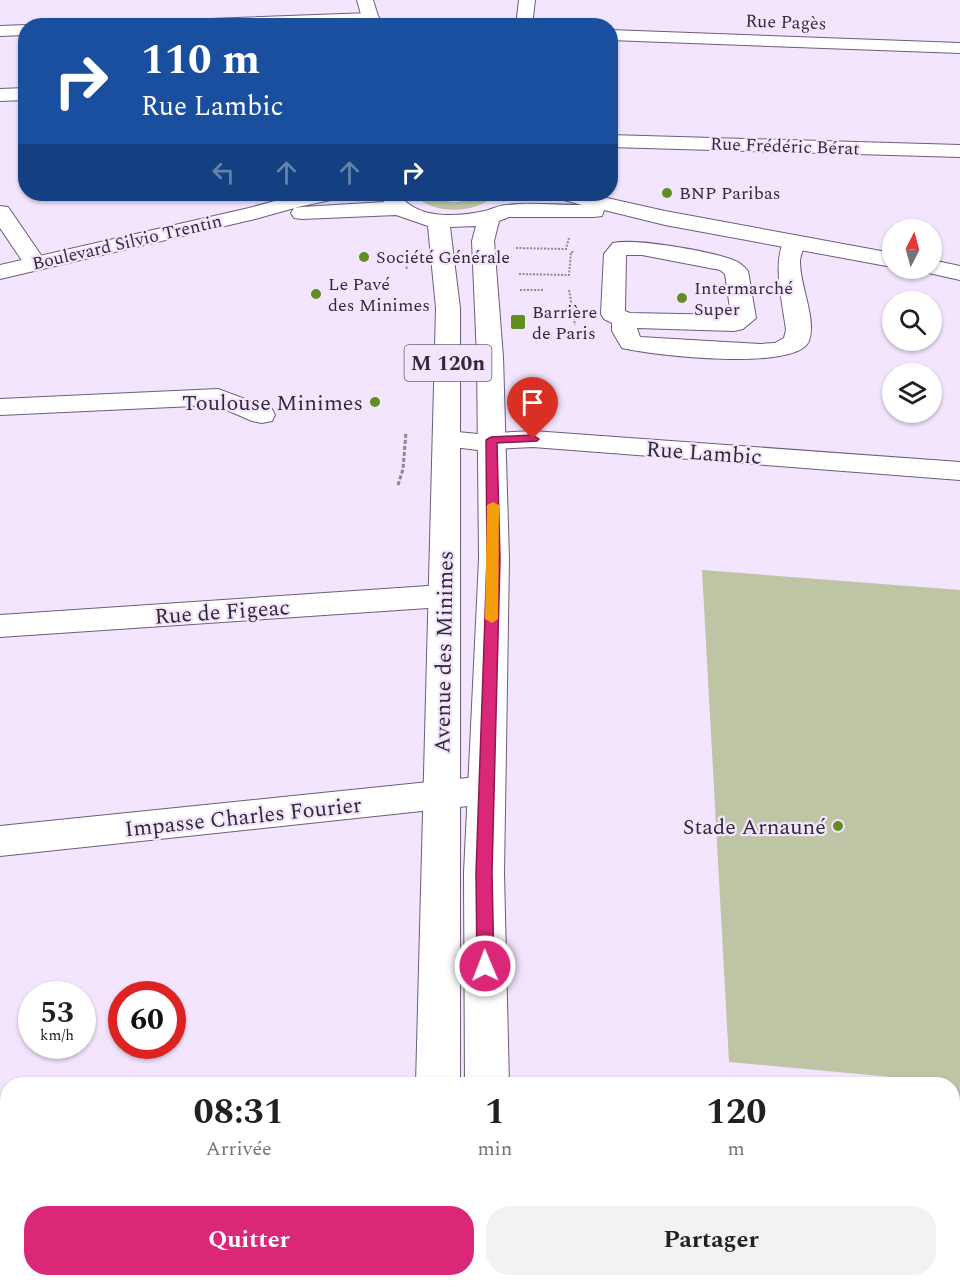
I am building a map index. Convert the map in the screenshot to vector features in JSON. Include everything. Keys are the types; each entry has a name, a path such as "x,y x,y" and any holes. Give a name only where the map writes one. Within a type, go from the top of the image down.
{"main road":[{"path":"365,0 369,18"},
{"path":"525,18 527,0"},
{"path":"0,31 18,30"},
{"name":"Rue Pagès","path":"618,35 960,48"},
{"path":"0,95 18,94"},
{"name":"Rue Frédéric Bérat","path":"618,141 960,151"},
{"name":"Boulevard Silvio Trentin","path":"0,272 255,213 294,201"},
{"path":"394,201 419,217 438,220 471,220 498,214 595,211 665,218"},
{"name":"Boulevard Silvio Trentin","path":"255,213 394,201"},
{"path":"498,214 520,201"},
{"path":"593,201 665,218 882,258"},
{"path":"0,212 35,263"},
{"name":"Avenue des Minimes","path":"487,1077 484,873 494,559 490,357 483,241 498,214"},
{"name":"Avenue des Minimes","path":"438,220 448,308 438,1077"},
{"path":"625,320 624,331 631,343 659,347 749,352 781,350 796,342 798,330 789,260 794,242"},
{"path":"621,248 652,250 727,265 736,271 744,318 734,324 625,320 613,314 615,254 621,248"},
{"path":"942,269 960,273"},
{"path":"0,407 219,397 262,415"},
{"name":"Rue Lambic","path":"447,439 478,442 533,439 960,471"},
{"name":"Rue de Figeac","path":"0,626 443,596"},
{"name":"Impasse Charles Fourier","path":"0,841 487,790"}],"path":[{"path":"569,275 571,252 574,252"},
{"path":"569,290 575,325"},
{"path":"398,485 403,469 406,432"}],"green space":[{"path":"422,201 487,201 467,209 443,209"},
{"name":"Stade Arnauné","path":"702,570 960,590 960,1077 891,1077 729,1062"}],"slow traffic":[{"path":"492,619 493,505"}],"place":[{"name":"BNP Paribas","path":"667,193"},
{"name":"Société Générale","path":"364,257"},
{"name":"Le Pavé des Minimes","path":"316,294"},
{"name":"Intermarché Super","path":"682,298"},
{"name":"Barrière de Paris","path":"518,322"},
{"name":"Toulouse Minimes","path":"375,402"},
{"name":"Stade Arnauné","path":"838,826"}],"route":[{"path":"485,966 484,873 494,559 491,440 533,439"}]}
